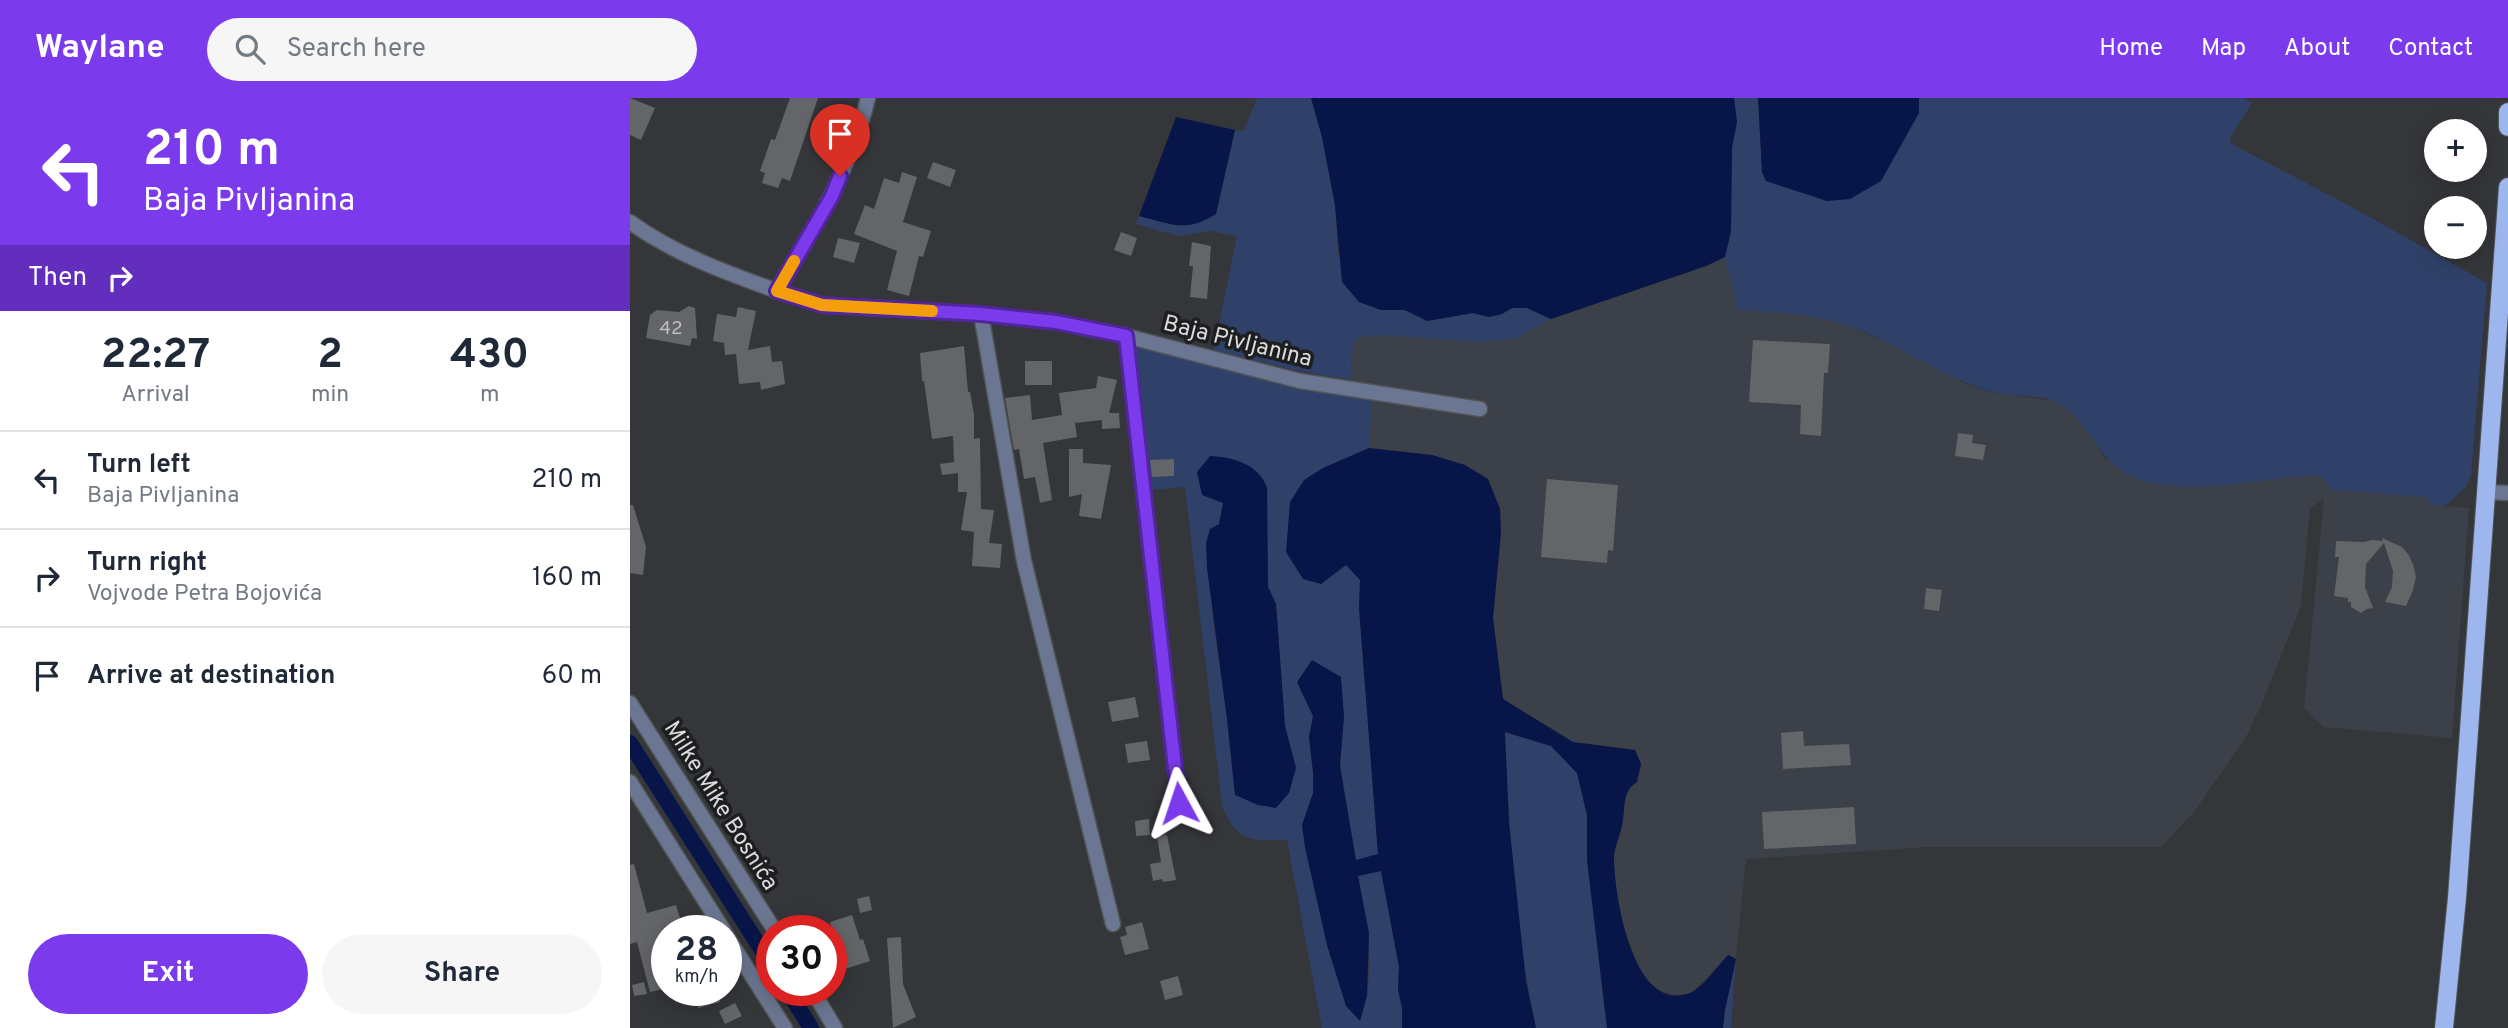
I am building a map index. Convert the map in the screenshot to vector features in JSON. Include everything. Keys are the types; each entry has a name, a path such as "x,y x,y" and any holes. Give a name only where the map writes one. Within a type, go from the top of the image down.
{"main road":[{"path":"2508,112 2508,127"},
{"path":"2444,1028 2457,898 2505,271 2508,187"}],"street":[{"path":"777,291 832,196 868,98"},
{"name":"Baja Pivljanina","path":"630,222 671,247 713,267 822,305 981,314 1056,322 1126,336 1300,381 1480,409"},
{"path":"981,314 1024,561 1113,924"},
{"path":"1126,336 1178,792 1179,803 1171,817"},
{"path":"2486,492 2508,493"},
{"name":"Milke Mike Bosnića","path":"630,703 765,915"},
{"path":"630,782 714,915"},
{"path":"742,960 785,1028"},
{"path":"821,1006 835,1028"}],"shaded area":[{"path":"1257,98 1311,98 1322,137 1335,205 1338,254 1381,310 1405,310 1427,321 1473,313 1489,317 1512,308 1527,308 1551,319 1516,339 1475,342 1381,335 1360,337 1353,345 1350,380 1214,350 1237,236 1210,231 1178,236 1136,224 1139,216 1179,226 1216,214 1235,130 1244,131"},
{"path":"1311,98 1734,98 1737,122 1732,148 1731,231 1725,257 1706,266 1551,319 1527,308 1512,308 1489,317 1473,313 1427,321 1405,310 1381,310 1359,302 1342,282 1335,205 1322,137"},
{"path":"1734,98 1758,98 1762,172 1766,181 1919,113 1919,98 2244,98 2252,103 2231,136 2230,143 2424,248 2424,259 2444,259 2487,283 2471,475 2466,487 2445,506 2431,505 2425,497 2332,490 2321,476 2206,487 2145,482 2126,474 2114,465 2071,412 2052,400 1994,392 1970,384 1878,338 1831,321 1800,315 1737,310 1725,257 1731,231 1732,148 1737,122"},
{"path":"1758,98 1919,98 1919,113 1881,181 1850,199 1827,201 1766,181 1762,172"},
{"path":"1176,117 1235,130 1216,214 1187,225 1170,224 1139,216"},
{"path":"1725,257 1737,310 1782,312 1827,319 1911,354 1964,383 1990,392 2056,401 2076,415 2106,459 2321,476 2332,490 2425,497 2431,505 2469,508 2452,738 2324,727 2304,708 2324,499 2310,508 2301,605 2263,701 2246,737 2194,812 2161,847 1927,847 1746,859 1736,959 1728,955 1692,993 1677,995 1661,991 1645,979 1618,910 1613,858 1623,824 1624,798 1637,781 1641,764 1635,750 1573,742 1503,699 1493,618 1501,532 1500,509 1488,479 1465,465 1432,455 1369,448 1372,400 1351,396 1353,345 1360,337 1381,335 1516,339 1551,319 1706,266"},
{"path":"1138,343 1272,381 1372,400 1369,448 1323,468 1321,584 1346,564 1360,580 1359,608 1378,854 1356,861 1340,766 1344,716 1297,682 1313,716 1309,737 1313,793 1302,825 1327,945 1346,1006 1360,1020 1368,985 1369,948 1358,876 1381,871 1399,967 1398,990 1402,1028 1322,1028 1287,840 1246,837 1233,826 1222,805 1185,487 1149,490 1133,346","holes":["1267,488 1268,587 1276,604 1285,726 1296,768 1235,794 1212,612 1223,503"]},
{"path":"1369,448 1432,455 1465,465 1488,479 1500,509 1501,532 1493,618 1503,699 1573,742 1635,750 1641,764 1637,782 1626,796 1614,856 1623,924 1641,970 1654,987 1670,995 1690,993 1705,981 1728,955 1736,959 1723,1028 1607,1028 1587,860 1587,815 1577,773 1551,746 1505,732 1509,823 1526,981 1536,1028 1402,1028 1398,990 1399,967 1381,871 1358,876 1369,933 1367,996 1360,1021 1346,1006 1327,945 1305,847 1302,825 1313,793 1309,737 1313,716 1297,682 1312,660 1341,677 1344,716 1340,766 1356,860 1378,854 1359,608 1360,580 1346,565 1321,584 1303,579 1286,552 1290,502 1304,480 1323,468"},
{"path":"1210,456 1244,463 1258,473 1267,488 1268,587 1276,604 1285,726 1296,768 1289,793 1276,808 1258,805 1235,795 1207,568 1206,543 1210,529 1219,524 1223,503 1202,495 1197,472"},
{"path":"1504,732 1551,746 1577,773 1587,815 1587,860 1607,1028 1536,1028 1518,918"},
{"path":"1736,959 1731,1028 1723,1028 1725,1010"}],"building":[{"path":"630,98 655,108 641,140 630,135"},
{"path":"790,98 818,98 790,181 782,178 778,188 762,183 765,173 760,171"},
{"path":"933,162 956,170 950,187 927,178"},
{"path":"902,172 917,177 903,222 931,231 923,257 919,256 909,296 887,290 897,251 854,234 865,205 874,209 884,178 899,183"},
{"path":"1121,232 1137,238 1131,256 1114,250"},
{"path":"838,238 860,243 854,263 833,257"},
{"path":"1192,242 1211,246 1207,299 1190,297 1193,266 1189,266"},
{"path":"689,306 695,308 697,339 692,338 690,346 646,338 650,315 657,310 679,312"},
{"path":"738,307 756,311 748,350 770,346 772,362 782,361 785,384 761,390 760,382 739,384 736,354 725,355 724,343 713,341 717,314 736,317"},
{"path":"1753,340 1830,344 1828,373 1824,373 1821,436 1800,434 1801,405 1749,402"},
{"path":"964,346 968,392 974,414 974,439 980,438 981,509 994,510 989,543 1002,544 1000,568 972,566 974,532 961,530 967,492 958,492 958,473 942,475 940,464 954,462 953,436 932,439 922,381 920,353"},
{"path":"1025,361 1052,361 1052,385 1025,385"},
{"path":"1098,376 1117,380 1109,413 1119,413 1120,428 1102,429 1102,420 1075,423 1077,437 1043,443 1052,500 1040,503 1035,477 1024,479 1019,449 1014,450 1005,398 1030,395 1032,420 1062,415 1059,393 1096,388"},
{"path":"1958,433 1973,435 1972,443 1986,445 1983,460 1955,456"},
{"path":"1069,449 1083,449 1083,463 1111,465 1101,519 1079,516 1082,494 1069,497"},
{"path":"1174,459 1174,476 1152,477 1150,460"},
{"path":"1547,479 1618,485 1613,551 1608,550 1607,563 1541,557"},
{"path":"630,505 633,505 646,547 643,575 630,573"},
{"path":"2382,538 2402,547 2408,554 2416,577 2413,590 2406,606 2385,602 2392,587 2393,571 2384,543 2366,564 2365,587 2373,608 2361,613 2351,607 2348,598 2334,596 2339,557 2335,557 2336,541 2383,541"},
{"path":"1926,588 1942,590 1939,611 1924,609"},
{"path":"1135,697 1139,717 1112,722 1108,702"},
{"path":"1803,731 1804,746 1849,744 1851,765 1783,769 1781,733"},
{"path":"1147,741 1150,760 1128,763 1125,744"},
{"path":"1854,807 1856,844 1764,849 1762,812"},
{"path":"1149,819 1150,835 1136,836 1135,821"},
{"path":"1167,835 1176,880 1153,881 1150,864 1161,862 1157,836"},
{"path":"634,864 647,913 676,905 679,915 651,915 650,992 637,942 630,944 630,865"},
{"path":"869,896 872,910 860,913 857,899"},
{"path":"852,915 870,961 847,968 847,917"},
{"path":"1142,922 1149,949 1125,955 1120,937 1127,935 1125,927"},
{"path":"901,937 903,984 916,1017 893,1028 887,938"},
{"path":"1178,976 1183,995 1165,1000 1160,981"},
{"path":"644,982 647,994 634,996 632,985"},
{"path":"737,1006 742,1016 725,1024 719,1011"}],"waterway":[{"path":"630,743 756,941"},
{"path":"797,1006 811,1028"}],"slow traffic":[{"path":"794,261 777,291 822,305 932,311"}],"route":[{"path":"840,176 832,196 777,291 822,305 981,314 1056,322 1126,336 1179,803"}]}
